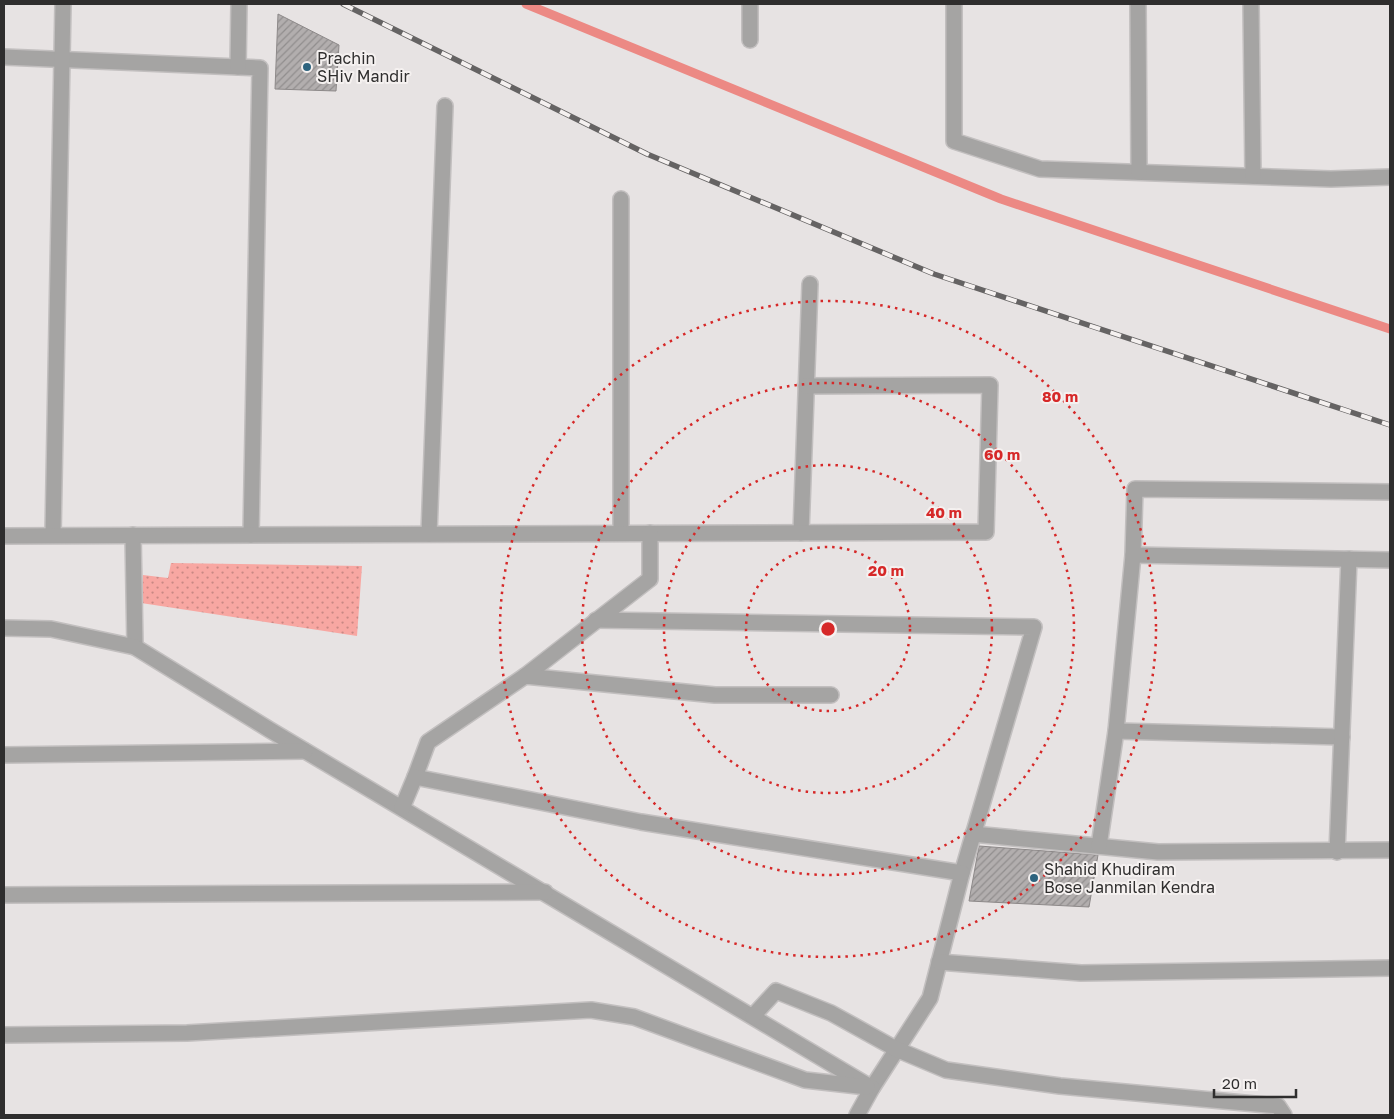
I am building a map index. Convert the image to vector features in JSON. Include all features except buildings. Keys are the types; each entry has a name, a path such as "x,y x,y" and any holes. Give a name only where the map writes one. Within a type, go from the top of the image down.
{"street":[{"path":"53,536 63,4"},
{"path":"238,67 240,4"},
{"path":"750,4 750,40"},
{"path":"954,4 954,141 1040,169 1331,179 1390,177"},
{"path":"1138,4 1138,172"},
{"path":"1251,4 1253,176"},
{"path":"4,57 260,68 251,534"},
{"path":"429,534 445,106"},
{"path":"621,199 621,533"},
{"path":"800,532 810,284"},
{"path":"4,536 986,532 990,385 806,386"},
{"path":"1099,846 1116,731 1133,555 1135,489 1390,492"},
{"path":"402,808 428,742 525,676 650,579 650,533"},
{"path":"133,535 135,647"},
{"path":"1133,555 1390,560"},
{"path":"1338,852 1349,559"},
{"path":"596,620 1034,627 962,873 930,998 896,1049 857,1115"},
{"path":"4,628 51,629 135,647 872,1088"},
{"path":"525,676 715,695 831,695"},
{"path":"1116,731 1342,737"},
{"path":"4,755 306,751"},
{"path":"414,777 641,822 962,873"},
{"path":"973,834 1158,852 1338,852 1390,850"},
{"path":"4,895 545,892"},
{"path":"939,962 1081,973 1390,968"},
{"path":"753,1016 776,991 831,1012 896,1049 946,1070 1060,1086 1278,1106 1284,1115"},
{"path":"4,1035 186,1033 591,1010 634,1017 805,1080 872,1088"}],"shaded area":[{"path":"171,563 362,566 357,636 141,603 143,575 168,578"}],"waterway":[{"path":"526,4 1001,199 1390,329"}],"railway":[{"path":"343,4 647,154 934,274 1390,425"}],"place":[{"name":"Prachin SHiv Mandir","path":"307,67"},
{"name":"Shahid Khudiram Bose Janmilan Kendra","path":"1034,878"}]}
